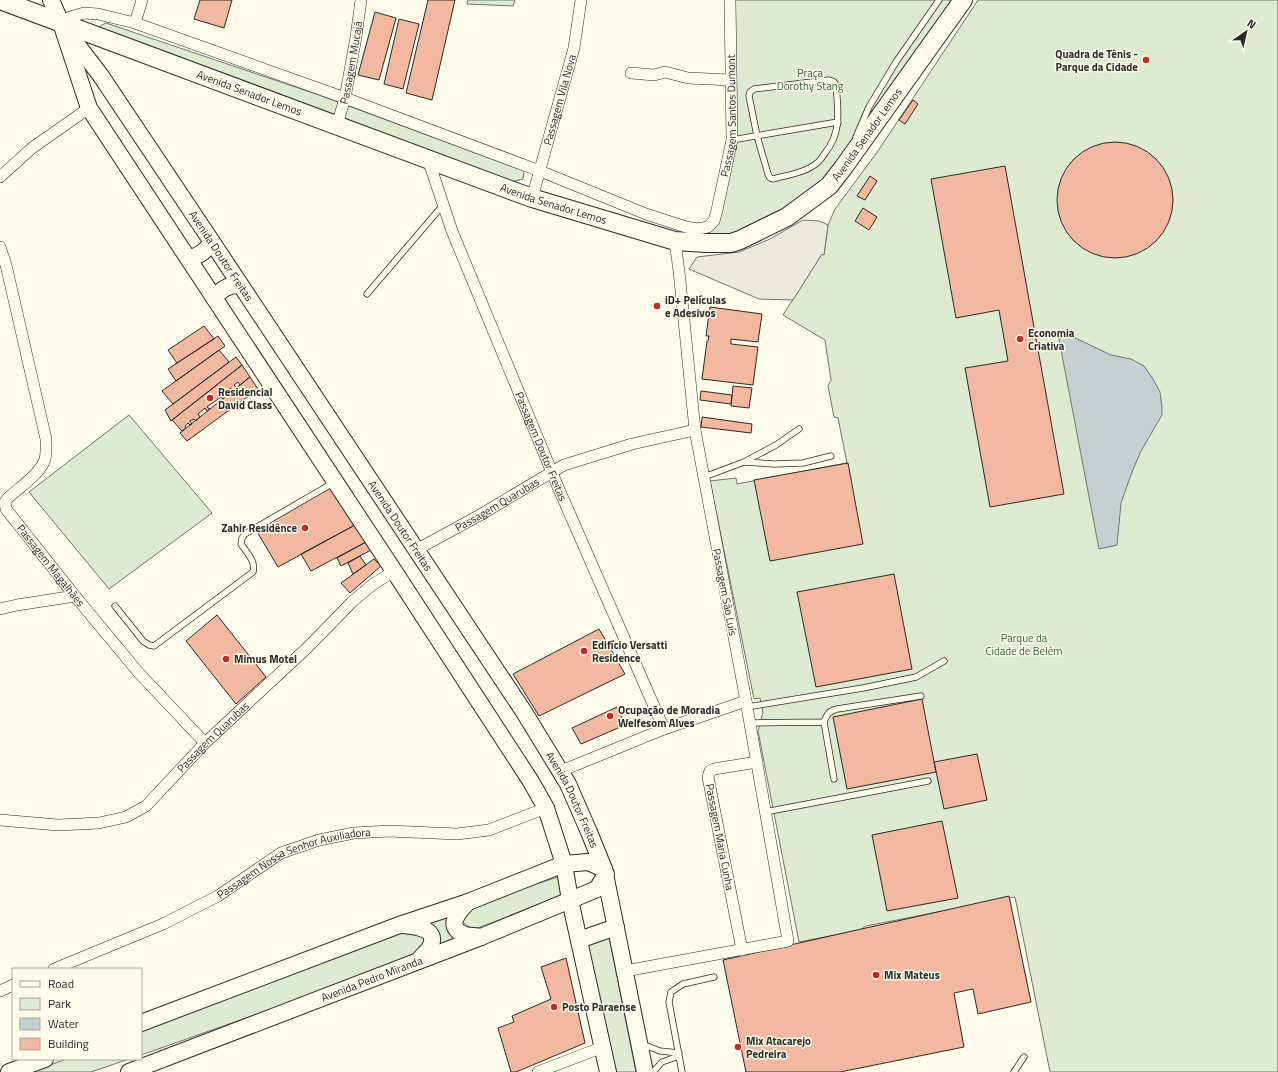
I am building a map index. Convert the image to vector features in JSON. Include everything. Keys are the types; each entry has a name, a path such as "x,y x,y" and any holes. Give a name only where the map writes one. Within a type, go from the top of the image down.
{"main road":[{"name":"Avenida Senador Lemos","path":"0,0 532,198 675,241 706,243 731,243 740,240 787,217 830,186 962,0"},
{"name":"Avenida Doutor Freitas","path":"51,0 61,23 89,108 394,571 530,780 546,808 564,864 570,900 608,1072"},
{"name":"Avenida Doutor Freitas","path":"61,23 100,76 212,242 524,712 561,771 590,832 605,872 645,1072"},
{"path":"188,258 203,253 212,242"},
{"path":"214,298 223,289 234,285 240,285"},
{"path":"142,1023 402,924 468,902 564,864 588,862 605,872"},
{"name":"Avenida Pedro Miranda","path":"129,1072 481,937 597,889 605,872"},
{"path":"468,902 457,912 454,918 454,925 457,930 465,935 481,937"},
{"path":"402,924 420,926 427,930 431,935 432,941 429,949 416,962"},
{"path":"579,940 616,927"},
{"path":"10,1072 42,1060"}],"street":[{"path":"135,23 142,0"},
{"name":"Passagem Mucajá","path":"337,125 345,98 361,0"},
{"name":"Passagem Vila Nova","path":"532,198 574,48 581,0"},
{"name":"Passagem Santos Dumont","path":"708,228 714,221 717,210 732,140 730,0"},
{"name":"Avenida Senador Lemos","path":"61,23 70,17 84,12 135,23 345,98 540,171 646,214 692,228 708,228"},
{"path":"631,72 654,75 665,72 688,78 731,80"},
{"path":"0,177 32,148 89,108"},
{"name":"Passagem Doutor Freitas","path":"428,159 452,231 551,471 664,729"},
{"name":"Passagem São Luís","path":"675,241 695,430 750,723 788,941 742,950"},
{"name":"Passagem Magalhães","path":"0,247 6,265 46,440 45,461 38,471 8,498 5,502 6,509 138,672 205,743"},
{"name":"Passagem Quarubas","path":"416,550 480,515 551,471 564,465 632,444 695,430"},
{"name":"Passagem Quarubas","path":"0,820 58,825 99,823 126,817 146,806 205,743 308,647 352,602 372,585 394,571"},
{"path":"0,609 75,596"},
{"path":"561,771 664,729 746,704"},
{"name":"Passagem Maria Cunha","path":"742,950 708,776 710,771 714,769 757,762"},
{"name":"Passagem Nossa Senhor Auxiliadora","path":"56,968 163,924 218,896 281,853 319,840 354,833 390,830 457,834 489,830 546,808"},
{"path":"625,972 742,950"},
{"path":"0,991 12,986"},
{"path":"538,1072 603,1047"}],"lane":[{"path":"843,168 869,107 896,62 939,0"},
{"path":"829,80 834,82 836,85 838,122 835,137 817,163 800,172 773,179 770,178 757,136 749,96 750,92 754,89 829,80"},
{"path":"732,140 838,122"},
{"path":"368,294 443,205"},
{"path":"704,477 744,462 776,445 799,429"},
{"path":"744,462 774,464 803,463 830,456"},
{"path":"115,606 143,641 154,646 253,572 253,561 241,544 242,538 245,534 335,482"},
{"path":"746,704 863,688 916,677 944,661"},
{"path":"834,779 824,722 827,714 832,710 837,709 921,696"},
{"path":"750,723 824,722"},
{"path":"766,812 928,781"},
{"path":"682,1072 669,1002 671,992 683,984 714,977"},
{"path":"639,1042 660,1051 679,1055"},
{"path":"653,1072 662,1062 679,1055"},
{"path":"1014,1072 1024,1057"}],"green space":[{"path":"468,0 515,0 513,6 467,4"},
{"name":"Praça Dorothy Stang","path":"730,0 962,0 843,168 787,217 706,243 708,227 732,140"},
{"name":"Parque da Cidade de Belém","path":"978,0 1278,0 1278,1072 1050,1072 1015,897 866,926 860,930 799,942 758,731 763,712 760,698 754,699 710,481 736,478 737,484 847,463 838,418 834,417 828,386 831,380 825,340 783,315 822,254 824,255 828,225 835,209 878,151"},
{"path":"106,23 319,95 524,171 523,179 507,183 97,32 100,26"},
{"path":"129,415 212,513 109,589 29,492"},
{"path":"558,877 562,896 475,929 466,925 461,918 473,904"},
{"path":"457,909 466,939 431,952 421,923"},
{"path":"418,930 427,940 411,960 142,1055 142,1030 398,932"},
{"path":"609,936 636,1072 612,1072 583,942"},
{"path":"63,1060 126,1060 91,1072 32,1072"}],"shaded area":[{"path":"803,220 819,221 828,225 824,255 822,254 793,300 759,299 689,269 697,257 739,252 770,239"}],"water":[{"path":"1058,334 1067,334 1111,355 1131,359 1144,366 1160,392 1162,415 1141,451 1121,503 1117,545 1099,549"}],"building":[{"path":"200,0 232,0 224,28 194,19"},
{"path":"428,0 455,0 432,100 406,93"},
{"path":"375,12 396,18 379,80 358,75"},
{"path":"399,19 419,24 403,89 384,84"},
{"path":"913,100 918,104 905,124 899,120"},
{"path":"1115,142 1137,147 1156,159 1168,178 1173,200 1168,222 1156,241 1137,253 1115,258 1093,253 1074,241 1062,222 1057,200 1062,178 1074,159 1093,147"},
{"name":"Economia Criativa","path":"1005,166 1064,494 990,507 965,368 1008,361 999,310 956,318 931,179"},
{"path":"870,176 877,181 865,200 857,196"},
{"path":"863,208 877,217 869,230 855,221"},
{"path":"710,307 762,314 758,342 731,339 731,344 758,347 753,385 702,379 709,336 706,336"},
{"path":"204,326 214,339 177,363 168,350"},
{"path":"218,336 225,346 176,381 168,369"},
{"path":"219,350 229,362 173,404 162,391"},
{"path":"236,357 242,365 171,421 165,410"},
{"name":"Residencial David Class","path":"242,365 250,377 240,385 238,382 234,385 237,388 233,391 231,388 223,394 225,397 223,399 221,397 207,407 210,409 207,411 205,408 198,414 200,417 196,421 194,419 190,421 192,424 190,425 188,423 185,426 186,428 182,431 172,420"},
{"path":"250,377 258,389 187,441 180,433"},
{"path":"733,386 752,388 749,408 731,406"},
{"path":"701,391 732,395 731,404 700,400"},
{"path":"702,417 752,424 751,433 701,427"},
{"path":"848,463 863,544 770,561 754,480"},
{"name":"Zahir Residênce","path":"332,487 355,525 278,567 256,530"},
{"path":"355,525 366,542 311,571 301,554"},
{"path":"366,542 371,550 341,566 337,558"},
{"path":"360,556 366,565 353,574 348,563"},
{"path":"374,559 381,566 350,593 341,583"},
{"path":"894,574 912,669 816,687 797,592"},
{"name":"Mimus Motel","path":"217,615 266,677 236,704 186,641"},
{"name":"Edifício Versatti Residence","path":"599,629 625,674 539,716 513,674"},
{"path":"922,699 936,772 847,789 833,717"},
{"name":"Ocupação de Moradia Welfesom Alves","path":"617,707 625,725 581,744 572,728"},
{"path":"977,754 987,800 944,809 934,762"},
{"path":"942,821 958,898 887,911 872,835"},
{"name":"Mix Mateus","path":"1009,896 1031,1002 978,1014 973,989 954,993 964,1047 840,1072 746,1072 723,960"},
{"name":"Posto Paraense","path":"566,958 585,1043 516,1072 511,1072 498,1028 514,1022 512,1016 551,999 541,967"}],"place":[{"name":"Quadra de Tênis - Parque da Cidade","path":"1146,60"},
{"name":"iD+ Películas e Adesivos","path":"657,306"},
{"name":"Economia Criativa","path":"1020,339"},
{"name":"Residencial David Class","path":"210,398"},
{"name":"Zahir Residênce","path":"305,528"},
{"name":"Edifício Versatti Residence","path":"584,651"},
{"name":"Mimus Motel","path":"226,659"},
{"name":"Ocupação de Moradia Welfesom Alves","path":"610,716"},
{"name":"Mix Mateus","path":"876,975"},
{"name":"Posto Paraense","path":"554,1007"},
{"name":"Mix Atacarejo Pedreira","path":"738,1047"}]}
